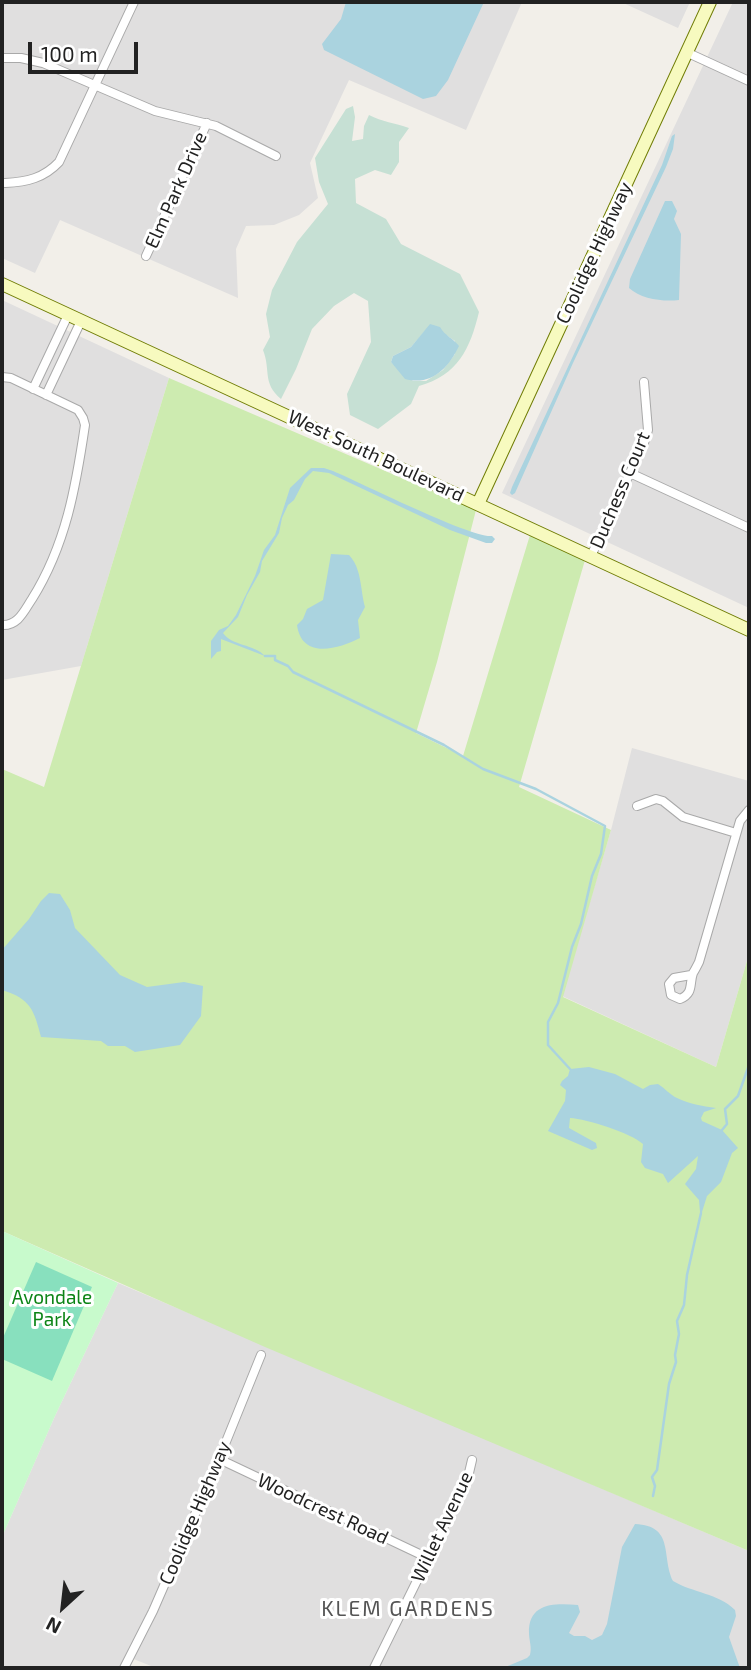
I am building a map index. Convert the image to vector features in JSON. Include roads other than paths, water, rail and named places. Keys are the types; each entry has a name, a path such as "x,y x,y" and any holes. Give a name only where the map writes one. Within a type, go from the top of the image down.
{"main road":[{"name":"Coolidge Highway","path":"478,503 710,2"},
{"name":"West South Boulevard","path":"2,284 749,630"}],"street":[{"path":"5,183 33,179 53,168 64,154 134,2"},
{"path":"686,52 749,81"},
{"path":"2,58 36,61 155,111 206,123 276,156"},
{"name":"Elm Park Drive","path":"146,256 206,123"},
{"path":"33,389 68,315"},
{"path":"46,395 80,321"},
{"path":"2,377 11,378 78,410 85,425 75,492 62,536 42,582 19,619 11,625 2,625"},
{"name":"Duchess Court","path":"592,556 648,430 644,382"},
{"path":"630,474 749,528"},
{"path":"638,806 656,799 663,801 683,817 736,833"},
{"path":"691,975 699,962 736,833 742,816 749,810"},
{"name":"Coolidge Highway","path":"124,1668 147,1625 219,1460 261,1355"},
{"name":"Woodcrest Road","path":"219,1460 428,1558"},
{"name":"Willet Avenue","path":"374,1668 468,1477 472,1460"}],"water":[{"path":"346,2 484,2 448,80 436,96 423,99 324,50 322,44 341,19"},
{"path":"675,134 666,167 512,495 512,487"},
{"path":"665,201 672,201 677,211 674,219 681,234 679,300 666,301 640,295 629,288 630,279"},
{"path":"430,324 440,327 459,346 450,362 438,374 423,380 405,379 391,362 393,356 411,347"},
{"path":"311,468 333,471 440,520 495,539 492,543 486,543 450,530 329,473 313,471 288,505 279,533 262,561 260,572 238,617 223,633 265,656 221,639 221,651 211,659 211,641 236,615 264,550 275,535 290,488"},
{"path":"331,554 349,555 353,560 365,607 358,620 360,638 342,646 322,649 306,643 300,636 297,625 307,609 323,600"},
{"path":"49,893 60,894 70,910 75,928 120,975 147,987 184,982 203,986 201,1016 180,1045 135,1052 125,1046 108,1046 101,1041 41,1037 30,1007 19,997 2,990 2,950"},
{"path":"589,1067 615,1074 643,1089 658,1084 682,1100 716,1108 704,1112 702,1121 722,1130 738,1148 732,1153 721,1182 707,1196 702,1212 699,1200 685,1184 696,1169 698,1156 668,1183 663,1174 645,1168 641,1162 643,1144 629,1135 570,1118 569,1128 596,1143 597,1148 592,1150 548,1131 565,1101 566,1090 560,1085 562,1081 568,1076 570,1069"},
{"path":"635,1524 648,1526 661,1536 673,1581 721,1600 735,1610 736,1616 729,1637 740,1668 503,1668 530,1655 530,1623 533,1615 545,1607 578,1605 580,1612 569,1633 592,1640 602,1635 607,1624 622,1547"}],"waterway":[{"path":"265,656 275,656 275,660 288,666 293,672 444,745 483,769 536,789 605,826 601,854 592,876 581,924 572,947 558,1003 548,1022 548,1045 570,1069"},
{"path":"722,1130 727,1124 725,1109 738,1096 749,1065"},
{"path":"653,1496 655,1486 652,1477 657,1470 669,1384 676,1362 679,1334 677,1321 684,1305 687,1275 701,1213"}],"district":[{"name":"KLEM GARDENS","path":"408,1609"}],"park label":[{"name":"Avondale Park","path":"52,1309"}]}
